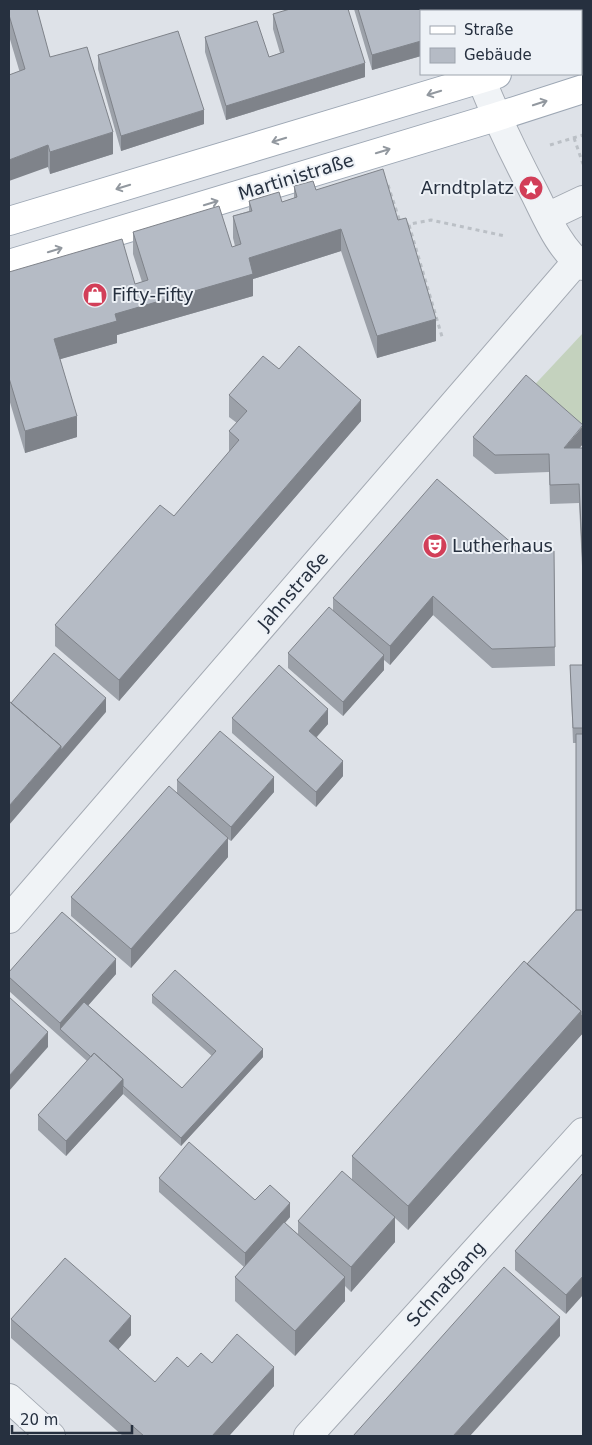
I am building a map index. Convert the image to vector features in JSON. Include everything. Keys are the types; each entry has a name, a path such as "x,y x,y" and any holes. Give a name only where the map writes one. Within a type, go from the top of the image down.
{"main road":[{"path":"9,221 489,77"},
{"name":"Martinistraße","path":"9,264 583,89"}],"street":[{"path":"489,77 496,117 562,244 580,264"},
{"path":"547,217 583,200"},
{"name":"Jahnstraße","path":"9,920 580,264"},
{"name":"Schnatgang","path":"308,1436 583,1132"},
{"path":"9,1398 51,1436"}],"path":[{"path":"574,138 583,164"},
{"path":"387,183 401,226 431,220 505,236"},
{"path":"409,224 443,340"}],"green space":[{"path":"583,333 583,431 526,394"}],"building":[{"path":"9,9 37,9 50,57 87,47 113,132 50,152 48,145 9,160 9,75 25,69 9,15"},
{"path":"290,9 348,9 365,63 226,106 205,37 257,21 269,57 284,52 273,14"},
{"path":"358,9 421,9 420,41 372,55"},
{"path":"440,9 482,9 481,10"},
{"path":"178,31 204,110 121,136 98,55"},
{"path":"383,169 398,220 406,218 436,319 377,336 341,229 249,258 253,274 115,314 117,321 54,339 77,416 25,431 9,378 9,272 122,239 135,284 148,280 133,232 219,206 232,247 241,244 233,216 252,211 249,201 279,192 282,202 297,197 294,186 313,181 316,190"},
{"path":"299,346 361,400 119,680 55,625 160,505 174,516 239,440 229,431 247,411 229,395 263,356 279,369"},
{"path":"526,375 583,425 564,448 583,448 583,568 579,484 550,485 549,454 495,455 473,437"},
{"path":"437,479 521,551 554,551 555,647 492,649 433,596 390,646 333,598"},
{"path":"329,607 384,655 343,702 288,653"},
{"path":"54,653 106,698 61,750 61,746 11,703"},
{"path":"279,665 328,709 309,731 343,761 316,792 232,718"},
{"path":"570,665 583,665 583,728 573,728"},
{"path":"9,701 61,746 9,806"},
{"path":"220,731 274,777 231,827 177,780"},
{"path":"576,734 583,734 583,910 576,910"},
{"path":"169,786 228,838 131,949 71,897"},
{"path":"576,910 583,910 583,1014 581,1016 581,1011 527,964"},
{"path":"62,912 116,959 60,1023 9,977 9,972"},
{"path":"524,961 581,1011 408,1206 352,1156"},
{"path":"175,970 263,1049 181,1138 123,1086 123,1079 94,1053 91,1057 60,1029 84,1002 182,1088 216,1051 152,995"},
{"path":"9,997 48,1032 9,1076"},
{"path":"94,1053 123,1079 66,1141 38,1115"},
{"path":"189,1142 255,1200 270,1185 290,1203 245,1253 159,1178"},
{"path":"342,1171 395,1217 351,1267 298,1221"},
{"path":"583,1173 583,1276 566,1295 515,1251"},
{"path":"284,1222 345,1277 295,1331 235,1277"},
{"path":"65,1258 131,1316 109,1341 155,1382 177,1357 188,1367 201,1353 212,1363 237,1334 274,1367 212,1436 144,1436 11,1319"},
{"path":"504,1267 560,1317 453,1436 353,1436"}],"place":[{"name":"Arndtplatz","path":"531,188"},
{"name":"Fifty-Fifty","path":"95,295"},
{"name":"Lutherhaus","path":"435,546"}]}
